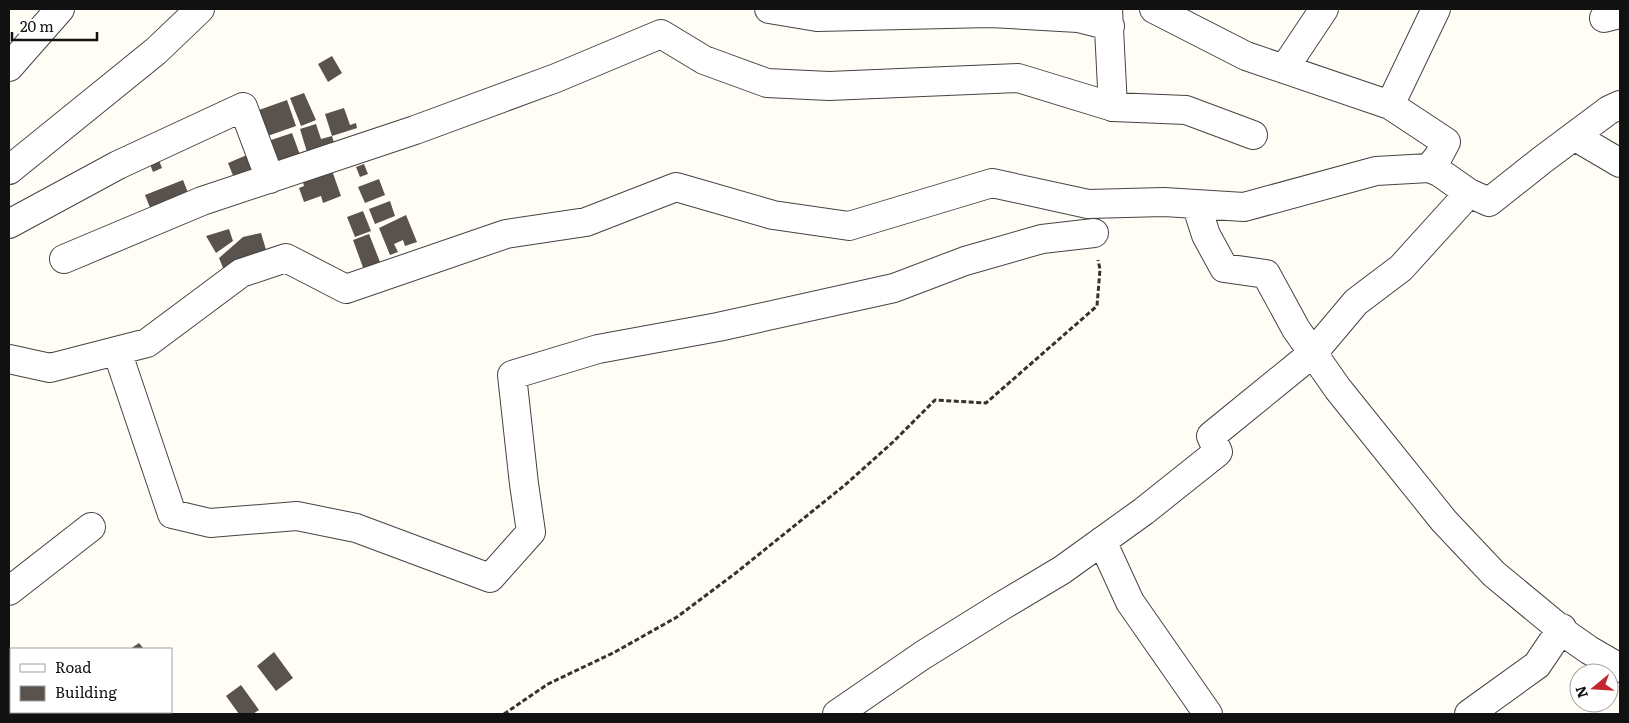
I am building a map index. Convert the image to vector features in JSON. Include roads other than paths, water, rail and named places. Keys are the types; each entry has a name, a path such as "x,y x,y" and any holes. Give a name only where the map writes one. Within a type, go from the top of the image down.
{"street":[{"path":"9,68 60,9"},
{"path":"9,170 156,50 200,9"},
{"path":"769,9 817,17 990,13 1078,18 1109,17 1113,107"},
{"path":"1154,9 1246,56 1390,105 1446,142 1438,157 1429,168"},
{"path":"1284,69 1324,9"},
{"path":"1390,105 1436,9"},
{"path":"64,259 202,202 414,130 556,78 661,34 704,60 767,83 829,86 1018,78 1113,107 1186,110 1253,135"},
{"path":"9,358 50,368 147,343 241,273 286,258 346,289 506,234 586,222 676,187 773,215 849,226 992,183 1088,204 1164,202 1244,207 1376,171 1429,168 1439,172 1469,193 1490,202 1574,136 1609,110 1620,105"},
{"path":"9,224 118,165 243,107 270,180"},
{"path":"1574,136 1620,163"},
{"path":"837,714 923,655 1062,570 1144,511 1218,452 1211,436 1313,353 1356,302 1401,268 1469,193"},
{"path":"1196,204 1206,235 1224,268 1266,274 1296,329 1338,389 1444,521 1494,574 1562,628 1569,636 1620,668"},
{"path":"117,351 172,514 210,523 297,516 356,528 490,578 531,532 512,375 598,349 718,326 894,288 965,261 1042,239 1094,233"},
{"path":"9,591 91,526"},
{"path":"1102,542 1130,602 1208,714"},
{"path":"1469,714 1537,665 1562,628"}]}
